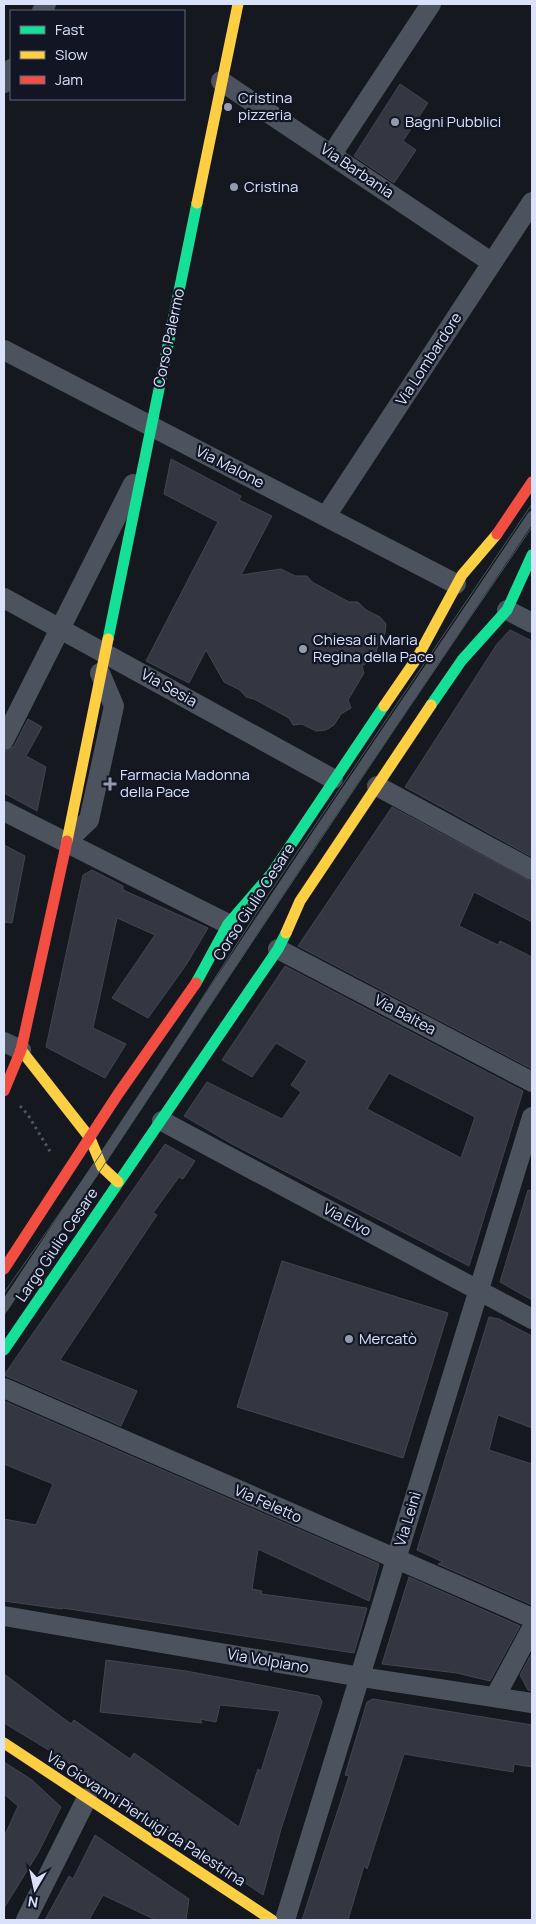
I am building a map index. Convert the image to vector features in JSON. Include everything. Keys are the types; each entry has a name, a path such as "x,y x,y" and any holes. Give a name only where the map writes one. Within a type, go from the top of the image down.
{"main road":[{"name":"Corso Palermo","path":"102,663 238,4"},
{"name":"Corso Giulio Cesare","path":"90,1138 118,1094 201,977 228,924 272,873 333,779 418,658 456,584 492,542 532,482"},
{"path":"162,1121 278,949 300,901 377,786 462,660 506,610 532,555"},
{"path":"4,1091 12,1046 67,843"},
{"name":"Largo Giulio Cesare","path":"12,1046 90,1138 102,1167 118,1182"},
{"name":"Largo Giulio Cesare","path":"4,1350 118,1182 162,1121"},
{"name":"Largo Giulio Cesare","path":"4,1268 90,1138"},
{"name":"Via Giovanni Pierluigi da Palestrina","path":"4,1743 272,1920"}],"street":[{"path":"332,154 431,4"},
{"path":"4,83 10,71"},
{"name":"Via Barbania","path":"221,81 491,262"},
{"name":"Via Lombardore","path":"326,516 532,202"},
{"name":"Via Malone","path":"4,350 456,584"},
{"path":"4,740 142,466"},
{"name":"Via Sesia","path":"4,598 60,628 102,663 133,668 333,779"},
{"path":"506,610 532,623"},
{"path":"67,843 89,820 114,706 102,663"},
{"path":"377,786 532,870"},
{"path":"4,811 228,924"},
{"name":"Via Baltea","path":"278,949 532,1082"},
{"name":"Via Leinì","path":"285,1920 532,1117"},
{"name":"Via Elvo","path":"162,1121 532,1319"},
{"name":"Via Feletto","path":"4,1388 532,1618"},
{"name":"Via Volpiano","path":"4,1616 361,1677 532,1703"},
{"path":"495,1697 532,1628"},
{"path":"26,1920 86,1798"}],"lane":[{"name":"Corso Giulio Cesare","path":"4,1306 321,828 532,516"}],"path":[{"path":"14,1100 28,1114 52,1153"}],"building":[{"name":"Bagni Pubblici","path":"400,84 428,103 403,141 416,150 394,183 354,156"},
{"path":"171,459 241,496 239,500 272,516 241,575 281,569 295,576 307,576 312,582 349,602 358,602 366,610 380,617 386,624 385,633 377,648 376,657 362,666 364,673 348,700 351,708 341,714 334,725 326,730 316,731 302,724 293,725 289,718 254,699 246,697 240,690 224,682 206,650 189,683 146,661 218,522 164,494"},
{"path":"510,630 532,641 532,857 405,787 497,644"},
{"path":"28,719 42,727 26,756 46,767 37,811 4,793 4,752 14,746"},
{"path":"392,807 532,882 532,922 474,892 459,926 498,945 500,941 532,957 532,1069 298,946"},
{"path":"4,845 25,856 12,923 4,922"},
{"path":"92,870 123,886 123,890 208,928 186,965 148,1018 112,998 155,935 117,918 93,1028 126,1044 105,1078 46,1047 83,875"},
{"path":"285,966 523,1091 469,1266 232,1144 184,1116 207,1082 282,1119 301,1092 291,1085 307,1061 276,1043 252,1077 222,1060","holes":["389,1073 475,1117 461,1158 367,1109"]},
{"path":"165,1144 195,1161 183,1179 179,1177 153,1213 157,1215 60,1360 137,1391 121,1426 4,1375"},
{"path":"528,1190 532,1191 532,1300 500,1282"},
{"name":"Mercatò","path":"282,1261 448,1313 403,1458 237,1407"},
{"path":"489,1317 499,1319 532,1336 532,1428 498,1415 489,1450 532,1464 532,1605 438,1564 443,1562 417,1550"},
{"path":"4,1401 379,1564 369,1601 258,1549 252,1589 262,1591 261,1594 367,1608 354,1653 63,1608 4,1601 4,1519 36,1525 53,1484 4,1464"},
{"path":"409,1577 520,1626 490,1681 457,1673 382,1664"},
{"path":"532,1653 532,1691 528,1690 520,1675"},
{"path":"106,1660 186,1671 319,1696 322,1702 281,1829 263,1895 52,1752 4,1723 4,1674 71,1724 74,1720 130,1759 134,1753 239,1827 258,1769 261,1771 280,1711 220,1705 216,1722 200,1719 202,1723 100,1712"},
{"path":"373,1699 532,1725 532,1767 514,1764 513,1772 404,1754 367,1869 364,1866 348,1920 302,1920 349,1776 345,1775 367,1702"},
{"path":"4,1762 32,1780 61,1807 38,1853 4,1908 4,1837 18,1806 4,1794"},
{"path":"95,1835 189,1899 186,1920 156,1920 103,1895 89,1920 45,1920 69,1876 73,1879"}],"tram line":[{"path":"4,1293 126,1118 268,895 532,504"},
{"path":"4,1315 333,821 532,527"}],"traffic: fast":[{"path":"108,639 197,203"},
{"path":"431,705 462,660 507,610 532,555"},
{"path":"196,983 228,924 272,873 384,706"},
{"path":"4,1350 278,949 286,933"}],"traffic: slow":[{"path":"197,203 238,4"},
{"path":"384,706 417,658 462,575 497,534"},
{"path":"67,841 108,639"},
{"path":"286,933 300,901 431,705"},
{"path":"21,1050 90,1138 102,1167 118,1182"},
{"path":"4,1743 272,1920"}],"traffic: jam":[{"path":"497,534 532,482"},
{"path":"4,1091 21,1050 67,841"},
{"path":"4,1269 118,1094 196,983"}],"place":[{"name":"Cristina pizzeria","path":"228,107"},
{"name":"Bagni Pubblici","path":"395,122"},
{"name":"Cristina","path":"234,187"},
{"name":"Chiesa di Maria Regina della Pace","path":"303,649"},
{"name":"Farmacia Madonna della Pace","path":"110,784"},
{"name":"Mercatò","path":"349,1339"}]}
